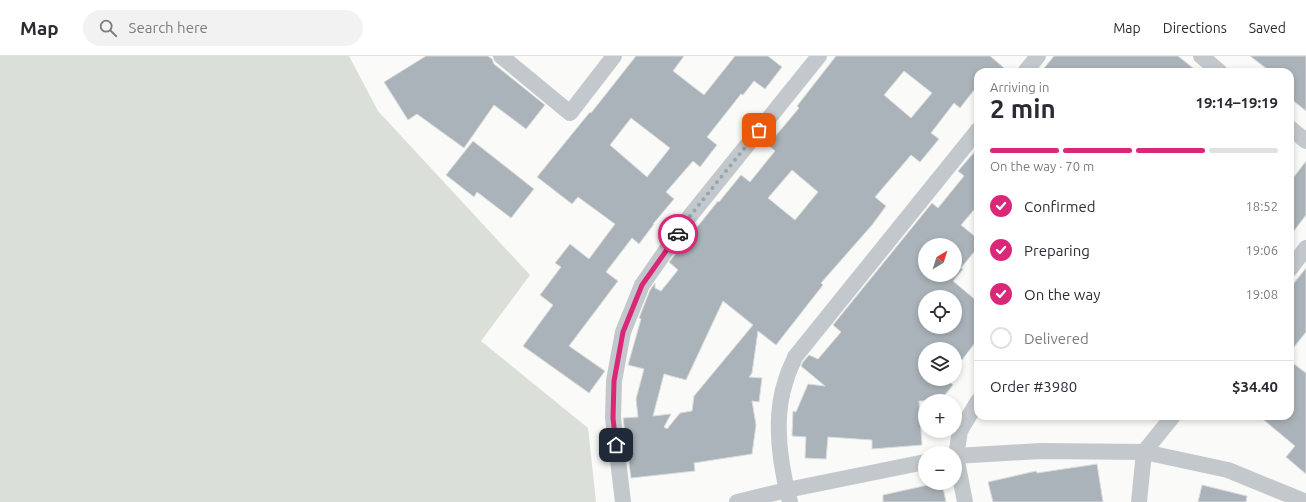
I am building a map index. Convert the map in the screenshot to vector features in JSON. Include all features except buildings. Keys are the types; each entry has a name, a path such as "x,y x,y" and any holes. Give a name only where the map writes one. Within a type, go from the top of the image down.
{"street":[{"path":"501,56 570,113 614,56"},
{"path":"623,502 613,418 614,381 623,332 642,285 690,216 819,56"},
{"path":"1028,68 1038,56"},
{"path":"1201,56 1215,68"},
{"path":"1294,131 1306,141"},
{"path":"789,496 779,434 779,415 785,381 795,357 974,135"},
{"path":"1294,264 1306,248"},
{"path":"958,446 960,431 974,408"},
{"path":"1139,502 1144,452 1170,420"},
{"path":"962,456 1041,451 1144,452 1228,470 1306,502"},
{"path":"737,502 789,496 918,464"},
{"path":"962,487 965,502"}],"shaded area":[{"path":"0,56 349,56 378,111 530,275 481,341 588,428 596,502 0,502"}],"way so far":[{"path":"678,234 690,216 759,130"}],"route":[{"path":"616,445 613,418 614,381 623,332 642,285 678,234"}]}
